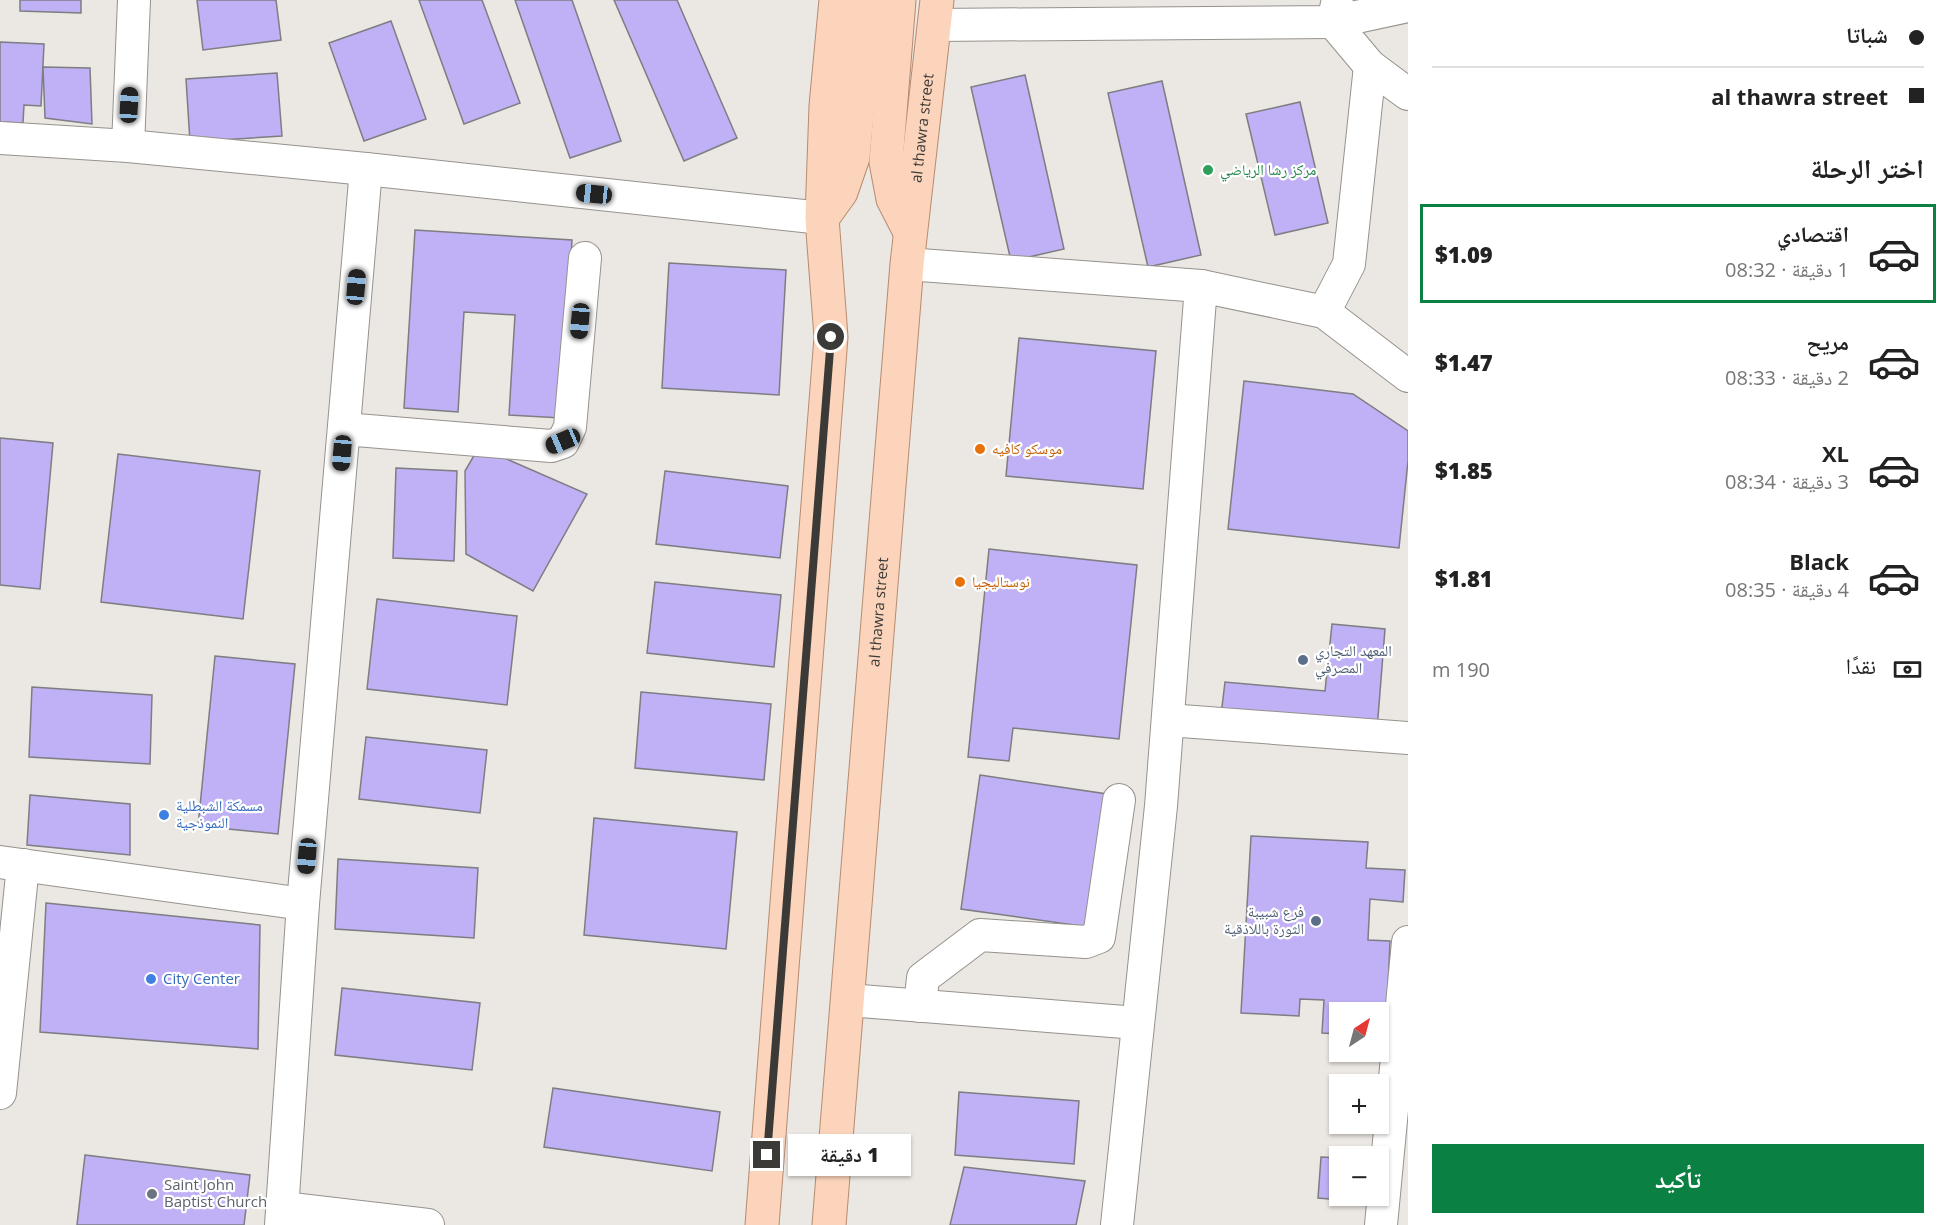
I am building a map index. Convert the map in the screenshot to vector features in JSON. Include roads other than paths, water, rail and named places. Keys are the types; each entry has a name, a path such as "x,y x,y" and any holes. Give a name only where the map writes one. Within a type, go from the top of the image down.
{"main road":[{"path":"762,1225 831,337 822,218 826,106 836,0"},
{"path":"822,218 841,192 853,157 868,0"},
{"path":"899,0 886,162 893,199 910,232"},
{"name":"al thawra street","path":"829,1225 907,264 936,13"}],"street":[{"path":"128,146 134,0"},
{"path":"936,13 1335,11 1408,6"},
{"path":"1335,11 1370,66 1408,94"},
{"path":"1324,312 1349,264 1370,66"},
{"path":"0,138 128,146 366,169 822,218"},
{"path":"366,169 303,904 282,1216 428,1225"},
{"path":"344,429 552,446 563,441 570,427 585,258"},
{"path":"907,264 1201,286 1324,312 1408,376"},
{"path":"1117,1225 1161,806 1201,286"},
{"path":"1168,720 1408,738"},
{"path":"920,1006 923,978 980,935 1086,942 1099,937 1119,800"},
{"path":"0,1093 12,864 303,904"},
{"path":"1381,1225 1408,942"},
{"path":"848,1000 1137,1023"}],"place":[{"name":"مركز رشا الرياضي","path":"1208,170"},
{"name":"موسكو كافيه","path":"980,449"},
{"name":"نوستاليجيا","path":"960,582"},
{"name":"المعهد التجاري المصرفي","path":"1303,660"},
{"name":"مسمكة الشبطلية النموذجية","path":"164,815"},
{"name":"فرع شبيبة الثورة باللاذقية","path":"1316,921"},
{"name":"City Center","path":"151,979"},
{"name":"Saint John Baptist Church","path":"152,1194"}]}
